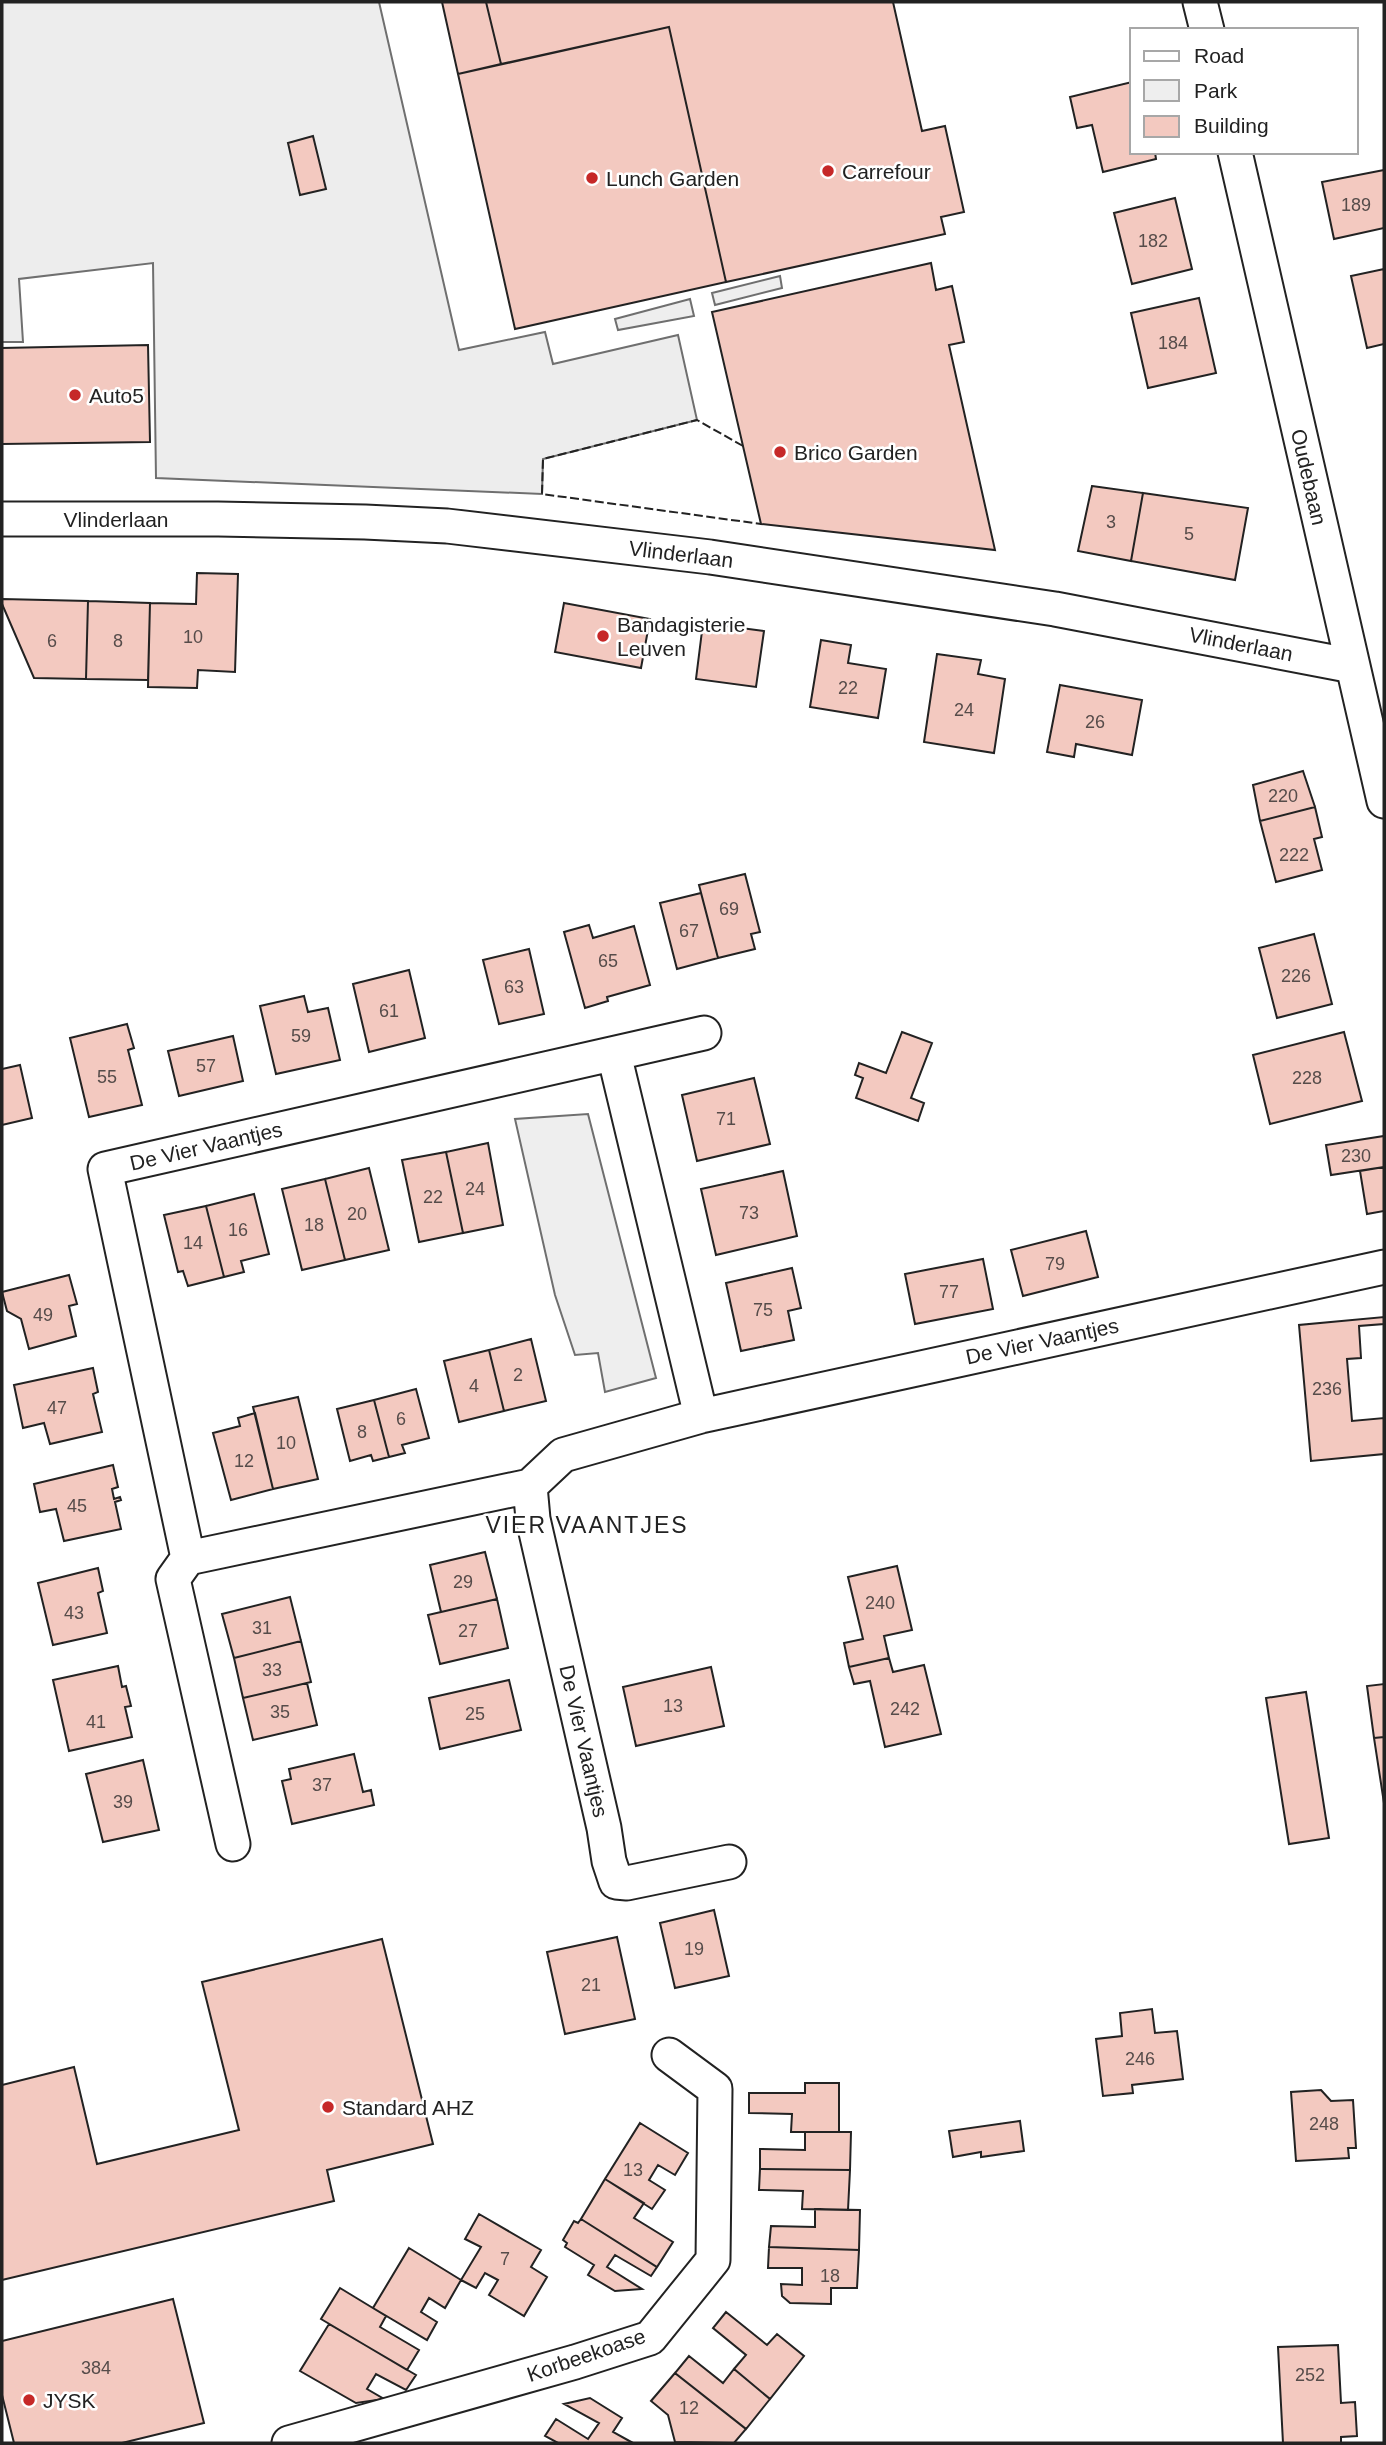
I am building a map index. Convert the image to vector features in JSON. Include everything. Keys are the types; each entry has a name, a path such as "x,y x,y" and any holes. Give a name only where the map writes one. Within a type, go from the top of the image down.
{"street":[{"path":"1200,2 1206,28"},
{"name":"Oudebaan","path":"1235,154 1384,801"},
{"name":"Vlinderlaan","path":"2,519 218,519 447,526 710,557 1055,609 1353,666"},
{"name":"De Vier Vaantjes","path":"188,1558 105,1169 704,1033"},
{"path":"614,1054 701,1416"},
{"name":"De Vier Vaantjes","path":"729,1862 627,1883 615,1882 533,1519 530,1486 563,1455 701,1416 1384,1267"},
{"path":"233,1844 173,1579 188,1558 530,1486"},
{"name":"Korbeekoase","path":"289,2443 650,2338 713,2260 715,2089 668,2055"}],"green space":[{"path":"780,276 782,288 715,305 712,293"},
{"path":"690,299 694,316 618,330 615,319"},
{"path":"588,1114 656,1378 605,1392 598,1353 575,1355 555,1295 515,1119"}],"shaded area":[{"path":"2,2 379,2 459,350 545,332 553,364 678,335 697,420 543,459 542,494 156,478 153,263 19,279 23,342 2,342"}],"building":[{"path":"442,2 486,2 501,64 458,74"},
{"name":"Carrefour","path":"486,2 893,2 922,131 945,126 964,212 941,217 945,234 726,282 669,27 501,64"},
{"name":"Lunch Garden","path":"669,27 726,282 515,329 458,74"},
{"path":"1130,82 1130,154 1155,154 1156,159 1103,172 1092,125 1077,128 1070,97"},
{"path":"313,136 326,189 300,195 288,143"},
{"path":"1384,170 1384,228 1334,239 1322,182"},
{"path":"1175,198 1192,269 1132,284 1114,213"},
{"path":"931,263 936,290 952,286 964,342 949,345 995,550 761,524 712,312"},
{"path":"1384,269 1384,344 1367,348 1351,276"},
{"path":"1199,298 1216,373 1148,388 1131,313"},
{"name":"Auto5","path":"148,345 150,442 2,444 2,348"},
{"path":"1092,486 1143,493 1131,561 1078,551"},
{"path":"1143,493 1248,508 1235,580 1131,561"},
{"path":"197,573 238,574 235,672 198,670 197,688 148,687 150,603 196,604"},
{"path":"2,599 88,601 86,679 34,678"},
{"path":"88,601 150,603 148,680 86,679"},
{"name":"Bandagisterie Leuven","path":"564,603 650,619 641,668 555,652"},
{"path":"703,623 764,631 756,687 696,679"},
{"path":"821,640 851,645 848,663 886,669 878,718 810,707"},
{"path":"937,654 981,660 978,674 1005,679 994,753 924,742"},
{"path":"1060,685 1142,700 1132,755 1076,744 1074,757 1047,752"},
{"path":"1303,771 1315,807 1260,821 1253,785"},
{"path":"1315,807 1322,837 1314,839 1322,870 1276,882 1260,821"},
{"path":"745,874 760,932 751,934 755,949 718,958 699,885"},
{"path":"701,893 718,958 677,969 660,903"},
{"path":"589,925 593,938 634,926 650,985 607,997 608,1001 585,1008 564,932"},
{"path":"1314,934 1332,1004 1277,1018 1259,948"},
{"path":"529,949 544,1014 499,1024 483,960"},
{"path":"409,970 425,1038 369,1052 353,984"},
{"path":"304,996 308,1012 328,1008 340,1060 276,1074 260,1006"},
{"path":"127,1024 134,1048 128,1050 142,1105 89,1117 70,1038"},
{"path":"902,1032 932,1043 911,1098 924,1103 918,1121 856,1098 863,1078 855,1075 859,1063 886,1073"},
{"path":"1344,1032 1362,1101 1270,1124 1253,1055"},
{"path":"233,1036 243,1081 179,1096 168,1051"},
{"path":"20,1065 32,1118 2,1125 2,1069"},
{"path":"754,1078 770,1144 697,1161 682,1095"},
{"path":"1384,1136 1384,1167 1331,1175 1326,1145"},
{"path":"488,1143 503,1225 463,1233 446,1152"},
{"path":"446,1152 463,1233 419,1242 402,1160"},
{"path":"1384,1167 1384,1211 1367,1214 1360,1171"},
{"path":"369,1168 389,1250 345,1260 325,1179"},
{"path":"783,1171 797,1236 716,1255 701,1189"},
{"path":"325,1179 345,1260 302,1270 282,1189"},
{"path":"254,1194 269,1254 241,1261 244,1272 224,1277 206,1206"},
{"path":"206,1206 224,1277 188,1286 183,1271 178,1272 164,1215"},
{"path":"1086,1231 1098,1277 1023,1296 1011,1250"},
{"path":"983,1259 993,1309 915,1324 905,1274"},
{"path":"792,1268 801,1308 788,1311 794,1340 741,1351 726,1283"},
{"path":"69,1275 77,1304 69,1306 76,1336 29,1349 21,1319 7,1311 2,1292"},
{"path":"1384,1317 1384,1324 1359,1326 1361,1358 1347,1359 1352,1421 1384,1418 1384,1454 1311,1461 1299,1325"},
{"path":"531,1339 546,1401 504,1411 489,1350"},
{"path":"489,1350 504,1411 459,1422 444,1361"},
{"path":"93,1368 98,1392 93,1394 102,1432 50,1444 44,1423 23,1428 14,1385"},
{"path":"416,1389 429,1438 402,1445 405,1453 389,1457 374,1400"},
{"path":"298,1397 318,1479 273,1489 253,1407"},
{"path":"374,1400 389,1457 373,1461 371,1455 350,1461 337,1409"},
{"path":"255,1413 273,1489 231,1500 213,1433 240,1426 238,1418"},
{"path":"113,1465 118,1487 112,1489 114,1499 120,1497 121,1500 115,1502 121,1529 64,1541 56,1509 40,1512 34,1484"},
{"path":"485,1552 497,1599 441,1612 430,1565"},
{"path":"897,1566 912,1630 884,1636 889,1658 849,1667 844,1643 863,1639 848,1577"},
{"path":"98,1568 103,1591 98,1593 107,1633 53,1645 38,1583"},
{"path":"290,1597 301,1641 234,1658 222,1614"},
{"path":"497,1599 508,1648 440,1664 428,1615"},
{"path":"301,1641 311,1682 243,1698 234,1658"},
{"path":"889,1658 893,1672 924,1665 941,1734 885,1747 870,1681 854,1684 849,1667"},
{"path":"118,1666 122,1687 126,1686 131,1706 125,1707 132,1737 69,1751 53,1680"},
{"path":"711,1667 724,1726 636,1746 623,1687"},
{"path":"509,1680 521,1730 440,1749 429,1698"},
{"path":"307,1683 317,1725 253,1740 243,1698"},
{"path":"1384,1684 1384,1737 1374,1738 1367,1686"},
{"path":"1306,1692 1329,1838 1289,1844 1266,1698"},
{"path":"1384,1737 1384,1803 1374,1738"},
{"path":"354,1754 363,1792 371,1790 374,1805 292,1824 282,1781 291,1779 289,1769"},
{"path":"143,1760 159,1830 103,1842 86,1774"},
{"path":"714,1910 729,1976 675,1988 660,1923"},
{"path":"617,1937 635,2019 565,2034 547,1952"},
{"name":"Standard AHZ","path":"382,1939 433,2144 327,2170 334,2201 2,2280 2,2085 74,2067 97,2164 239,2130 202,1982"},
{"path":"1152,2009 1155,2033 1177,2031 1183,2079 1132,2085 1133,2093 1103,2096 1096,2039 1122,2036 1120,2013"},
{"path":"805,2083 839,2083 839,2132 791,2132 792,2114 749,2113 749,2093 805,2093"},
{"path":"1321,2090 1331,2101 1353,2100 1356,2148 1348,2148 1349,2158 1296,2161 1291,2092"},
{"path":"1020,2121 1024,2151 981,2157 981,2152 953,2157 949,2131"},
{"path":"640,2123 688,2153 675,2175 658,2165 649,2180 665,2190 652,2209 605,2179"},
{"path":"805,2132 851,2132 850,2170 760,2169 760,2149 805,2150"},
{"path":"760,2169 850,2170 848,2210 802,2209 803,2191 759,2190"},
{"path":"605,2179 644,2203 634,2218 673,2242 657,2267 581,2219"},
{"path":"815,2209 860,2210 859,2250 769,2247 771,2226 815,2227"},
{"path":"479,2214 541,2250 531,2267 547,2277 524,2316 489,2295 498,2280 485,2273 476,2288 461,2280 481,2247 465,2239"},
{"path":"581,2219 657,2267 651,2276 615,2255 607,2267 642,2289 615,2291 588,2275 594,2265 565,2247 567,2243 563,2240 574,2221 578,2223"},
{"path":"769,2247 859,2250 857,2288 831,2288 831,2304 790,2303 782,2296 781,2284 802,2285 802,2268 768,2268"},
{"path":"409,2248 461,2280 445,2308 429,2298 421,2312 437,2322 427,2340 373,2308"},
{"path":"340,2288 386,2316 380,2327 419,2350 407,2370 321,2319"},
{"path":"173,2299 204,2423 122,2443 14,2443 2,2395 2,2341"},
{"path":"726,2312 767,2345 777,2334 804,2356 770,2399 734,2369 746,2355 713,2328"},
{"path":"329,2324 416,2375 406,2390 376,2374 367,2389 384,2399 356,2403 300,2371"},
{"path":"1338,2345 1341,2403 1355,2402 1357,2436 1341,2437 1341,2443 1283,2443 1278,2347"},
{"path":"689,2356 723,2383 734,2369 770,2399 746,2429 675,2373"},
{"path":"675,2373 746,2429 734,2443 675,2442 668,2415 651,2401"},
{"path":"590,2398 622,2418 613,2432 633,2443 558,2443 545,2436 556,2419 588,2439 599,2423 564,2404"}],"fence":[{"path":"743,446 697,420 543,459 542,494 761,524"}],"place":[{"name":"Carrefour","path":"828,171"},
{"name":"Lunch Garden","path":"592,178"},
{"name":"Auto5","path":"75,395"},
{"name":"Brico Garden","path":"780,452"},
{"name":"Bandagisterie Leuven","path":"603,636"},
{"name":"Standard AHZ","path":"328,2107"},
{"name":"JYSK","path":"29,2400"}],"district":[{"name":"VIER VAANTJES","path":"587,1525"}]}
